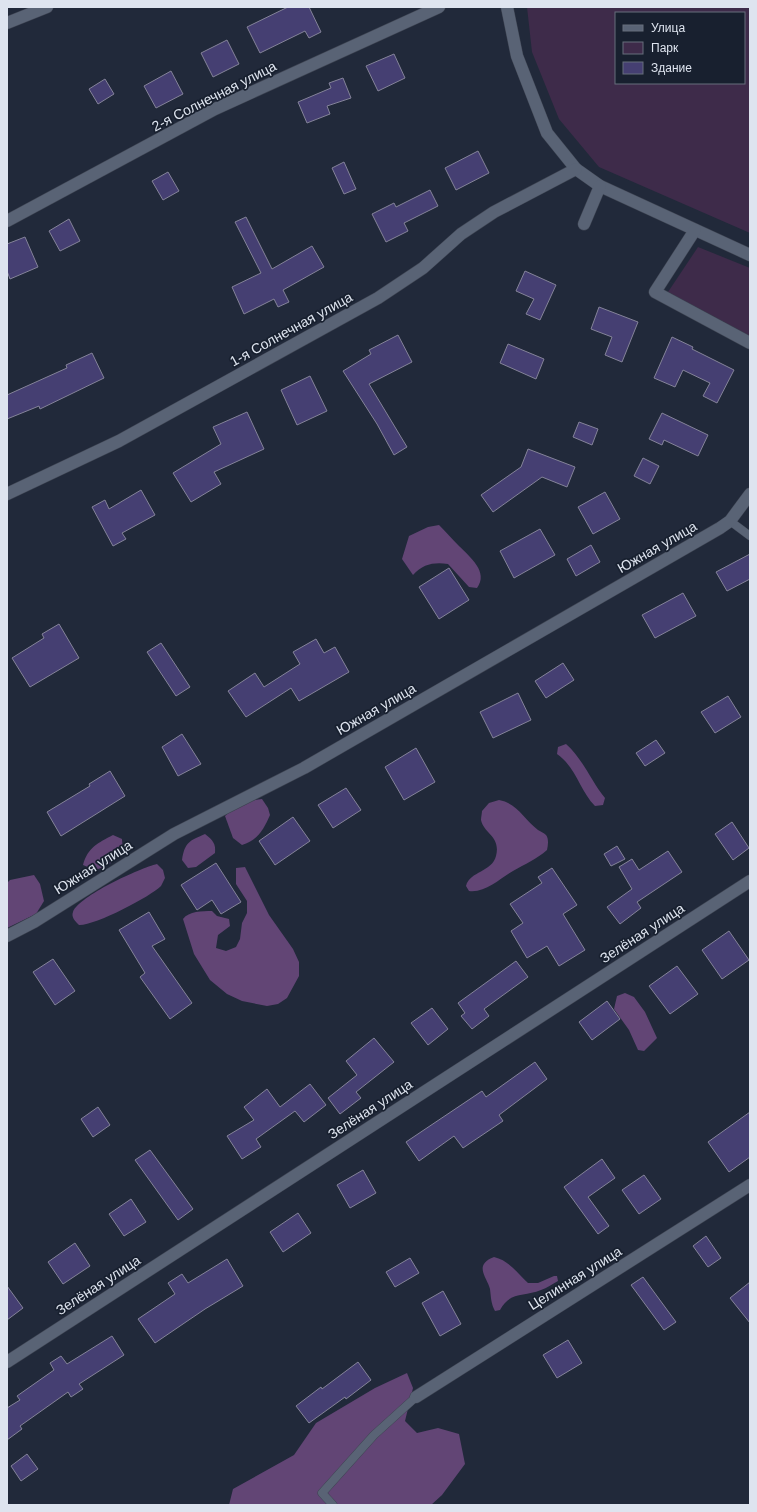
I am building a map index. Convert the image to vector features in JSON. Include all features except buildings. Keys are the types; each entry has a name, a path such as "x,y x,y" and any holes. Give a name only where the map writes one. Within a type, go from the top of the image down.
{"street":[{"path":"7,23 47,7"},
{"name":"2-я Солнечная улица","path":"7,221 216,110 439,7"},
{"path":"507,7 517,56 547,133 576,169 600,186 750,255"},
{"name":"1-я Солнечная улица","path":"7,494 119,441 378,298 423,268 460,234 494,212 576,169"},
{"path":"584,224 600,186"},
{"path":"695,230 655,292 750,343"},
{"name":"Южная улица","path":"7,936 34,922 174,834 304,768 730,521 743,506 750,494"},
{"name":"Зелёная улица","path":"7,1362 750,880"},
{"name":"Целинная улица","path":"416,1396 750,1185"}],"lane":[{"path":"730,521 750,536"},
{"path":"333,1505 322,1493 374,1435 416,1396"}],"green space":[{"path":"527,7 750,7 750,233 599,167 559,119 532,52"},
{"path":"698,247 750,268 750,336 668,292"}],"shaded area":[{"path":"439,525 477,565 481,576 477,588 469,587 448,564 438,563 425,566 413,575 402,559 409,536 428,527"},
{"path":"566,744 577,756 605,798 603,805 595,806 585,793 569,766 557,754 558,747"},
{"path":"262,799 268,808 270,815 259,834 252,841 242,845 233,838 225,816 242,804"},
{"path":"499,800 511,804 533,826 546,835 548,840 547,850 487,888 469,891 466,886 468,881 476,874 486,869 494,861 496,856 496,844 485,829 481,819 482,811 489,803"},
{"path":"205,834 213,842 215,853 196,867 188,868 182,860 186,846 191,841"},
{"path":"113,835 122,839 123,853 107,866 95,870 83,865 85,859 94,846"},
{"path":"157,864 163,870 165,878 161,886 146,897 97,921 79,925 74,919 73,912 86,898 125,877"},
{"path":"245,867 269,915 293,949 299,962 299,976 287,998 278,1004 267,1006 242,1001 227,994 210,980 194,954 183,919 192,913 212,911 217,916 229,919 230,926 218,935 216,948 226,951 236,947 240,939 242,923 247,913 247,901 236,884 236,868"},
{"path":"34,875 40,884 44,901 36,914 7,928 7,883 10,880"},
{"path":"625,993 634,997 645,1012 657,1038 644,1051 638,1050 629,1030 614,1009 617,996"},
{"path":"494,1257 509,1264 528,1283 538,1283 554,1276 557,1276 558,1281 541,1290 513,1297 504,1304 500,1310 495,1311 490,1289 483,1272 484,1264"},
{"path":"407,1373 413,1388 405,1421 417,1433 438,1428 459,1434 465,1464 442,1495 431,1505 229,1505 233,1489 294,1455 316,1423 375,1388"}]}
